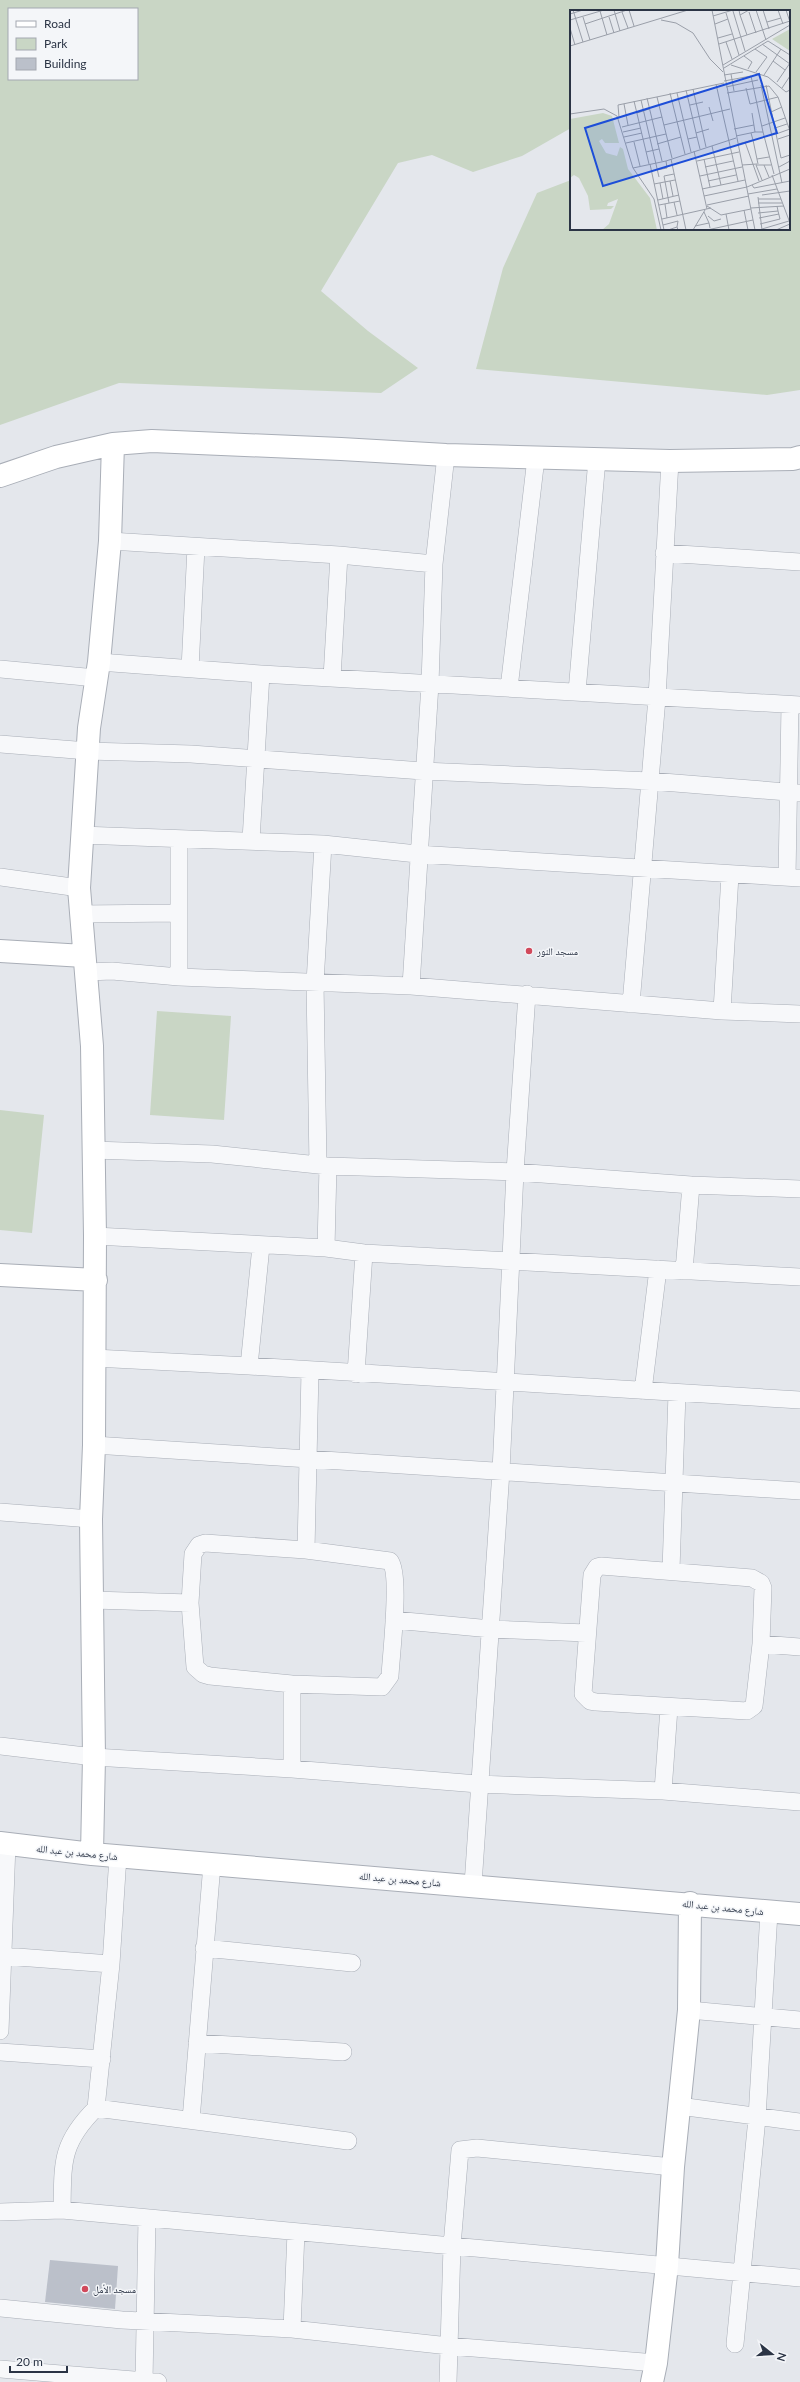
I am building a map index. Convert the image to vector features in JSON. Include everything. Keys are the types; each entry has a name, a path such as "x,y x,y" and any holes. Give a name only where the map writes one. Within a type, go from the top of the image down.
{"street":[{"path":"0,476 56,457 113,444 185,441 446,455 536,458 670,461 798,459"},
{"path":"92,1854 94,1758 91,1519 94,1445 96,1280 92,1046 79,888 81,835 88,751 98,670 110,541 113,444"},
{"path":"411,986 417,854 430,684 434,564 446,455"},
{"path":"509,688 536,458"},
{"path":"577,692 597,459"},
{"path":"631,1004 644,868 657,698 670,461"},
{"path":"110,541 339,555 434,564"},
{"path":"190,669 196,547"},
{"path":"664,553 800,562"},
{"path":"332,678 339,555"},
{"path":"0,669 190,669 657,698 795,705 794,878 417,854 323,844 251,840 81,835"},
{"path":"251,840 261,674"},
{"path":"0,744 88,751 164,753 423,771 650,781 794,792"},
{"path":"179,839 179,977"},
{"path":"323,844 315,983 326,1248"},
{"path":"722,1011 730,875"},
{"path":"0,877 79,888"},
{"path":"81,914 180,913"},
{"path":"0,951 85,964 112,971 179,977 411,986 526,994 722,1011 800,1014"},
{"path":"473,1885 478,1784 501,1471 515,1172 526,994"},
{"path":"93,1150 212,1154 323,1166 515,1172 691,1185 800,1189"},
{"path":"684,1272 691,1185"},
{"path":"95,1236 261,1246 326,1248 364,1253 658,1269 684,1272 800,1277"},
{"path":"250,1366 261,1246"},
{"path":"356,1374 364,1253"},
{"path":"643,1391 658,1269"},
{"path":"0,1275 96,1280"},
{"path":"94,1358 250,1366 356,1374 800,1400"},
{"path":"306,1550 310,1371"},
{"path":"671,1570 677,1393"},
{"path":"94,1445 800,1491"},
{"path":"0,1512 91,1519"},
{"path":"205,1543 306,1550 390,1561 395,1571 394,1620 390,1676 382,1687 292,1684 210,1676 199,1670 195,1666 190,1603 193,1554 199,1545 205,1543"},
{"path":"597,1567 671,1570 757,1580 763,1588 761,1644 755,1702 750,1709 670,1708 596,1702 586,1698 583,1694 586,1633 592,1575 597,1567"},
{"path":"93,1600 190,1603"},
{"path":"394,1620 490,1629 586,1633"},
{"path":"761,1644 800,1647"},
{"path":"292,1684 292,1769"},
{"path":"663,1791 670,1708"},
{"path":"0,1746 94,1758 292,1769 478,1784 663,1791 800,1802"},
{"path":"0,2031 3,1948 4,1844"},
{"name":"شارع محمد بن عبد الله","path":"4,1844 92,1854 473,1885 800,1914"},
{"path":"62,2210 63,2162 67,2147 80,2124 96,2108 111,1964 118,1856"},
{"path":"191,2120 212,1864"},
{"path":"0,2308 145,2322 292,2329 449,2346 654,2372 667,2265 673,2167 689,2010 690,1904"},
{"path":"735,2344 740,2272 757,2118 765,2017 769,1912"},
{"path":"3,1948 111,1964"},
{"path":"204,1948 352,1963"},
{"path":"689,2010 800,2020"},
{"path":"197,2043 343,2052"},
{"path":"0,2052 102,2059"},
{"path":"679,2106 757,2118 800,2122"},
{"path":"96,2108 348,2141"},
{"path":"448,2382 452,2246 460,2150 477,2148 673,2167"},
{"path":"0,2212 62,2210 800,2278"},
{"path":"0,2369 66,2379 149,2382 145,2322 146,2218"},
{"path":"292,2329 296,2232"}],"green space":[{"path":"0,0 800,0 800,390 767,395 476,369 503,268 537,193 570,180 570,230 790,230 790,10 570,10 570,129 522,156 473,172 432,155 398,163 321,291 368,331 418,368 381,393 119,383 0,425"},
{"path":"157,1011 231,1016 224,1120 150,1115"},
{"path":"0,1110 44,1115 32,1233 0,1230"}],"building":[{"path":"50,2260 118,2266 115,2309 45,2302"}],"place":[{"name":"مسجد النور","path":"529,951"},
{"name":"مسجد الأمل","path":"85,2289"}]}
